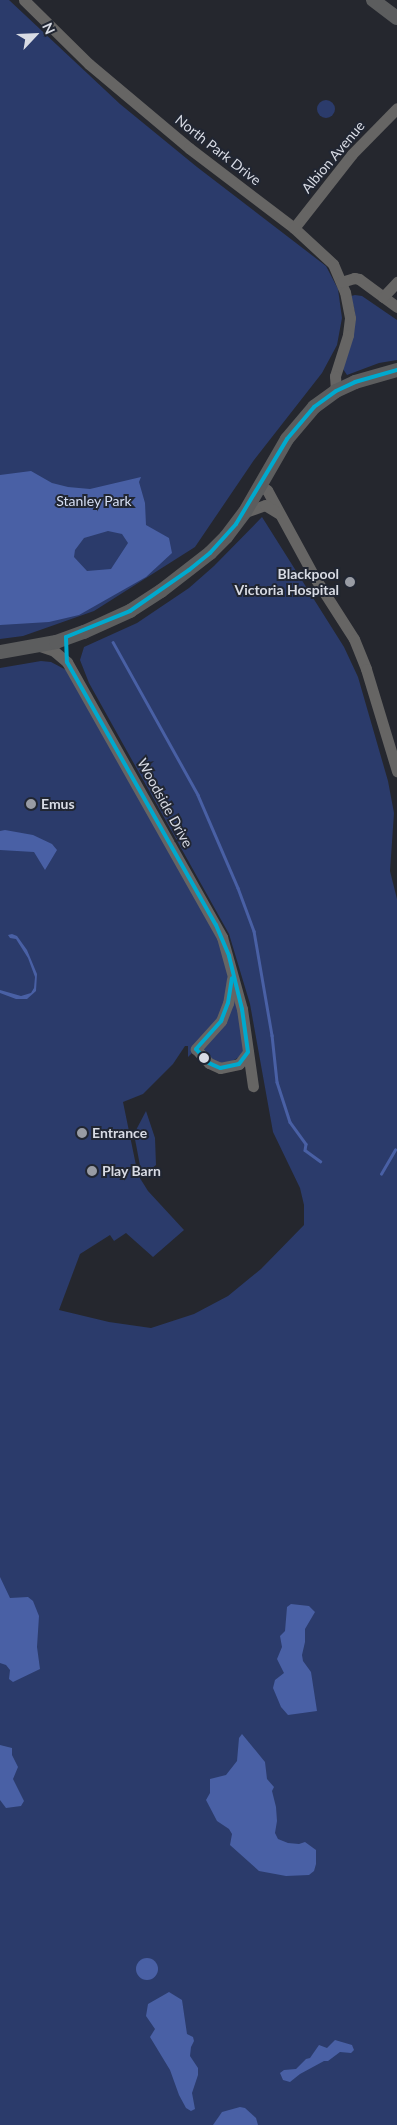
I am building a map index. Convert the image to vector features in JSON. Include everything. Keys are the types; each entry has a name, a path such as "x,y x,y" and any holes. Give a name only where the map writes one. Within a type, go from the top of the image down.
{"main road":[{"path":"372,0 397,18"},
{"path":"0,652 66,638 123,614 161,591 210,553 226,537 245,512 296,426 314,407 336,391 365,378 397,370"}],"street":[{"name":"North Park Drive","path":"24,0 90,64 189,148 294,228 333,264 342,282 350,318 348,335 335,376 336,391"},
{"name":"Albion Avenue","path":"294,228 352,154 397,108"},
{"path":"342,282 354,278 359,279 397,307"},
{"path":"383,297 397,282"},
{"path":"260,486 267,490 315,578 354,639 366,669 397,772"},
{"path":"245,512 265,505 279,514"},
{"name":"Woodside Drive","path":"66,638 67,662"},
{"name":"Woodside Drive","path":"37,645 54,651 67,662 216,925 231,962 245,1029 253,1085 244,1070 235,1065 214,1066 196,1049 221,1021 230,994 231,962"},
{"path":"221,1021 236,1019 245,1029"},
{"path":"235,1065 243,1061 248,1052"}],"green space":[{"name":"Stanley Park","path":"0,0 9,0 120,104 197,167 326,266 338,289 342,318 337,345 322,373 254,460 195,547 94,611 23,636 0,639"},
{"path":"326,100 332,103 335,109 332,115 326,118 320,115 317,109 320,103"},
{"path":"351,296 362,296 397,320 397,360 379,363 347,375 343,369 354,332 355,313"},
{"path":"262,517 344,647 358,677 388,781 394,813 390,871 397,899 397,2125 0,2125 0,668 41,661 51,662 70,672 222,937 248,1052 220,1068 196,1049 188,1057 188,1046 185,1046 173,1064 143,1094 123,1102 138,1175 148,1191 184,1230 153,1257 126,1233 114,1241 110,1235 80,1254 59,1310 109,1322 151,1328 194,1314 228,1296 261,1269 304,1225 304,1205 300,1188 273,1132 250,1004 229,934 89,683 80,660 84,647 137,623 189,588 214,566"},
{"path":"146,1111 155,1138 156,1165 142,1176 134,1134"}],"shaded area":[{"path":"31,471 52,483 90,489 141,477 139,482 145,503 146,525 169,538 172,553 146,577 79,615 49,622 0,625 0,475","holes":["108,531 122,534 128,543 111,569 87,571 74,557 75,550 84,538"]},
{"path":"5,830 33,835 52,844 57,850 45,870 34,852 0,850 0,831"},
{"path":"8,935 17,936 27,950 37,974 36,991 27,999 16,999 0,993 0,990 21,996 31,993 34,988 35,977 28,958 16,939 10,938"},
{"path":"0,1577 10,1598 28,1597 33,1601 39,1616 37,1647 40,1669 13,1682 9,1679 10,1670 6,1665 0,1663"},
{"path":"291,1604 309,1606 315,1612 305,1629 302,1655 303,1661 311,1672 317,1711 288,1715 281,1707 273,1688 275,1680 284,1673 277,1659 282,1647 280,1636 285,1631 287,1607"},
{"path":"242,1734 265,1762 267,1779 274,1787 272,1791 277,1821 275,1833 278,1839 288,1843 299,1844 305,1842 316,1850 316,1864 314,1871 309,1875 286,1876 259,1871 230,1845 232,1834 229,1829 217,1821 206,1800 210,1793 210,1779 226,1775 237,1761 239,1738"},
{"path":"0,1745 12,1748 12,1755 18,1767 13,1779 24,1801 21,1806 6,1808 0,1800"},
{"path":"147,1958 155,1961 158,1969 155,1977 147,1980 139,1977 136,1969 139,1961"},
{"path":"169,1992 182,2000 187,2034 193,2037 194,2041 190,2056 198,2068 198,2075 192,2093 195,2109 191,2111 186,2108 170,2070 150,2037 155,2029 146,2016 148,2004"},
{"path":"335,2040 352,2045 354,2050 351,2053 340,2052 328,2061 324,2061 300,2074 290,2082 283,2080 280,2073 284,2070 296,2069 306,2059 310,2058 319,2045 327,2048"},
{"path":"240,2107 245,2108 256,2118 258,2125 213,2125 222,2112"}],"waterway":[{"path":"113,642 198,795 238,888 254,931 272,1035 277,1082 290,1122 306,1144 305,1150 320,1161"},
{"path":"381,1174 395,1150"}],"transit line":[{"path":"66,637 130,611 189,570 210,553 236,524 287,439 314,407 336,391 355,382 397,370"},
{"path":"66,637 67,662 216,925 229,956 242,1009 248,1052 239,1064 220,1068 209,1063 196,1049"},
{"path":"196,1049 221,1021 228,1003 232,978"}],"place":[{"name":"Blackpool Victoria Hospital","path":"350,582"},
{"name":"Emus","path":"31,804"},
{"name":"Entrance","path":"82,1133"},
{"name":"Play Barn","path":"92,1171"}]}
